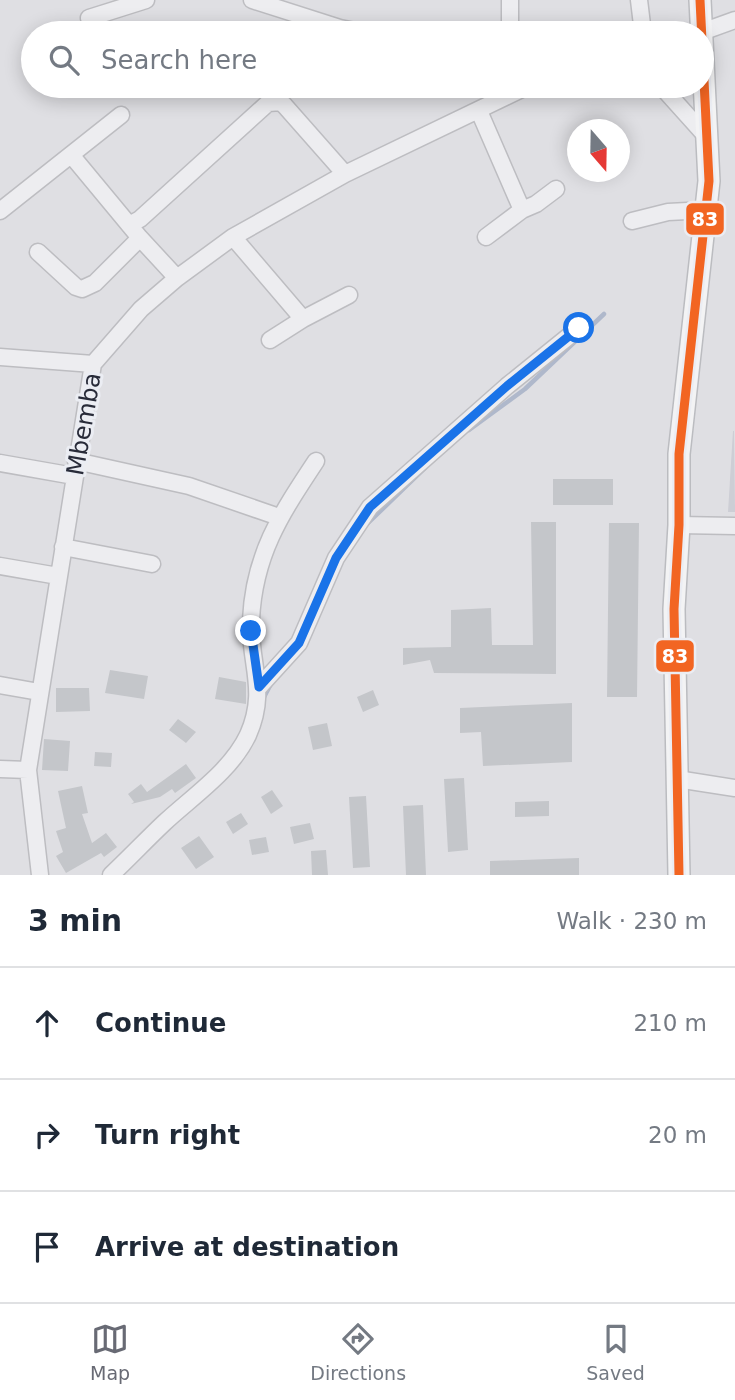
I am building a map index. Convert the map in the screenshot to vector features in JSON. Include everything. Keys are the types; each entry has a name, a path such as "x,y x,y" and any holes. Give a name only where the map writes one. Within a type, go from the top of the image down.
{"main road":[{"path":"700,0 701,21"},
{"path":"679,875 674,609 680,525 680,437 709,181 704,98"}],"street":[{"path":"89,18 146,0"},
{"path":"252,0 318,21"},
{"path":"510,0 510,21"},
{"path":"639,0 642,21"},
{"path":"714,27 735,20"},
{"name":"Mbemba","path":"40,875 28,770 93,364 141,309 177,278 233,237 345,174 504,98"},
{"path":"672,98 705,135"},
{"path":"38,252 76,287 82,289 95,283 134,232 140,219 268,103 275,102 285,106 345,174"},
{"path":"479,111 522,210"},
{"path":"0,211 121,115"},
{"path":"72,156 134,232 177,278"},
{"path":"486,237 556,189"},
{"path":"632,221 657,214 707,210"},
{"path":"233,237 303,319"},
{"path":"270,340 349,295"},
{"path":"259,687 299,643 336,558 370,507 507,386 579,328"},
{"path":"0,357 93,364"},
{"path":"111,875 162,824 226,767 239,750 253,723 259,687 251,620 258,564 279,517 316,460"},
{"path":"0,463 76,468 189,486 279,517"},
{"path":"680,525 735,526"},
{"path":"63,547 152,564"},
{"path":"0,566 58,576"},
{"path":"0,685 40,692"},
{"path":"0,769 28,770"},
{"path":"677,779 735,788"}],"shaded area":[{"path":"733,431 735,512 728,512"}],"building":[{"path":"553,479 613,479 613,505 553,505"},
{"path":"531,522 556,522 556,674 434,673 430,660 403,665 403,648 451,647 451,610 491,608 492,645 533,645"},
{"path":"609,523 639,523 637,697 607,697"},
{"path":"110,670 148,676 144,699 105,693"},
{"path":"219,677 246,682 246,704 215,699"},
{"path":"56,688 89,688 90,711 56,712"},
{"path":"373,690 379,705 363,712 357,697"},
{"path":"572,703 572,762 483,766 481,732 460,733 460,708"},
{"path":"178,719 196,732 186,743 169,730"},
{"path":"327,723 332,746 313,750 308,727"},
{"path":"44,739 70,741 68,771 42,770"},
{"path":"95,752 112,753 111,767 94,766"},
{"path":"186,764 196,778 175,793 172,789 160,797 131,804 134,802 128,794 141,784 147,792"},
{"path":"464,778 468,850 448,852 444,779"},
{"path":"82,786 88,813 82,814 92,843 106,833 117,847 104,857 101,853 66,873 56,856 63,852 56,831 66,828 58,791"},
{"path":"272,790 283,806 271,814 261,797"},
{"path":"366,796 370,867 353,868 349,797"},
{"path":"549,801 549,816 515,817 515,802"},
{"path":"423,805 426,875 406,875 403,806"},
{"path":"241,813 248,824 233,834 226,822"},
{"path":"310,823 314,839 294,844 290,827"},
{"path":"199,836 214,857 196,869 181,848"},
{"path":"266,837 269,852 252,855 249,840"},
{"path":"326,850 328,875 312,875 311,851"},
{"path":"579,858 579,875 490,875 490,861"}],"waterway":[{"path":"469,430 525,389 604,314"},
{"path":"366,525 425,468"},
{"path":"263,699 272,682"}],"transit line":[{"name":"83","path":"700,0 701,21"},
{"name":"83","path":"679,875 674,609 679,525 679,454 709,181 705,98"}],"route":[{"path":"251,631 259,687 299,643 336,558 370,507 507,386 579,328"}]}
